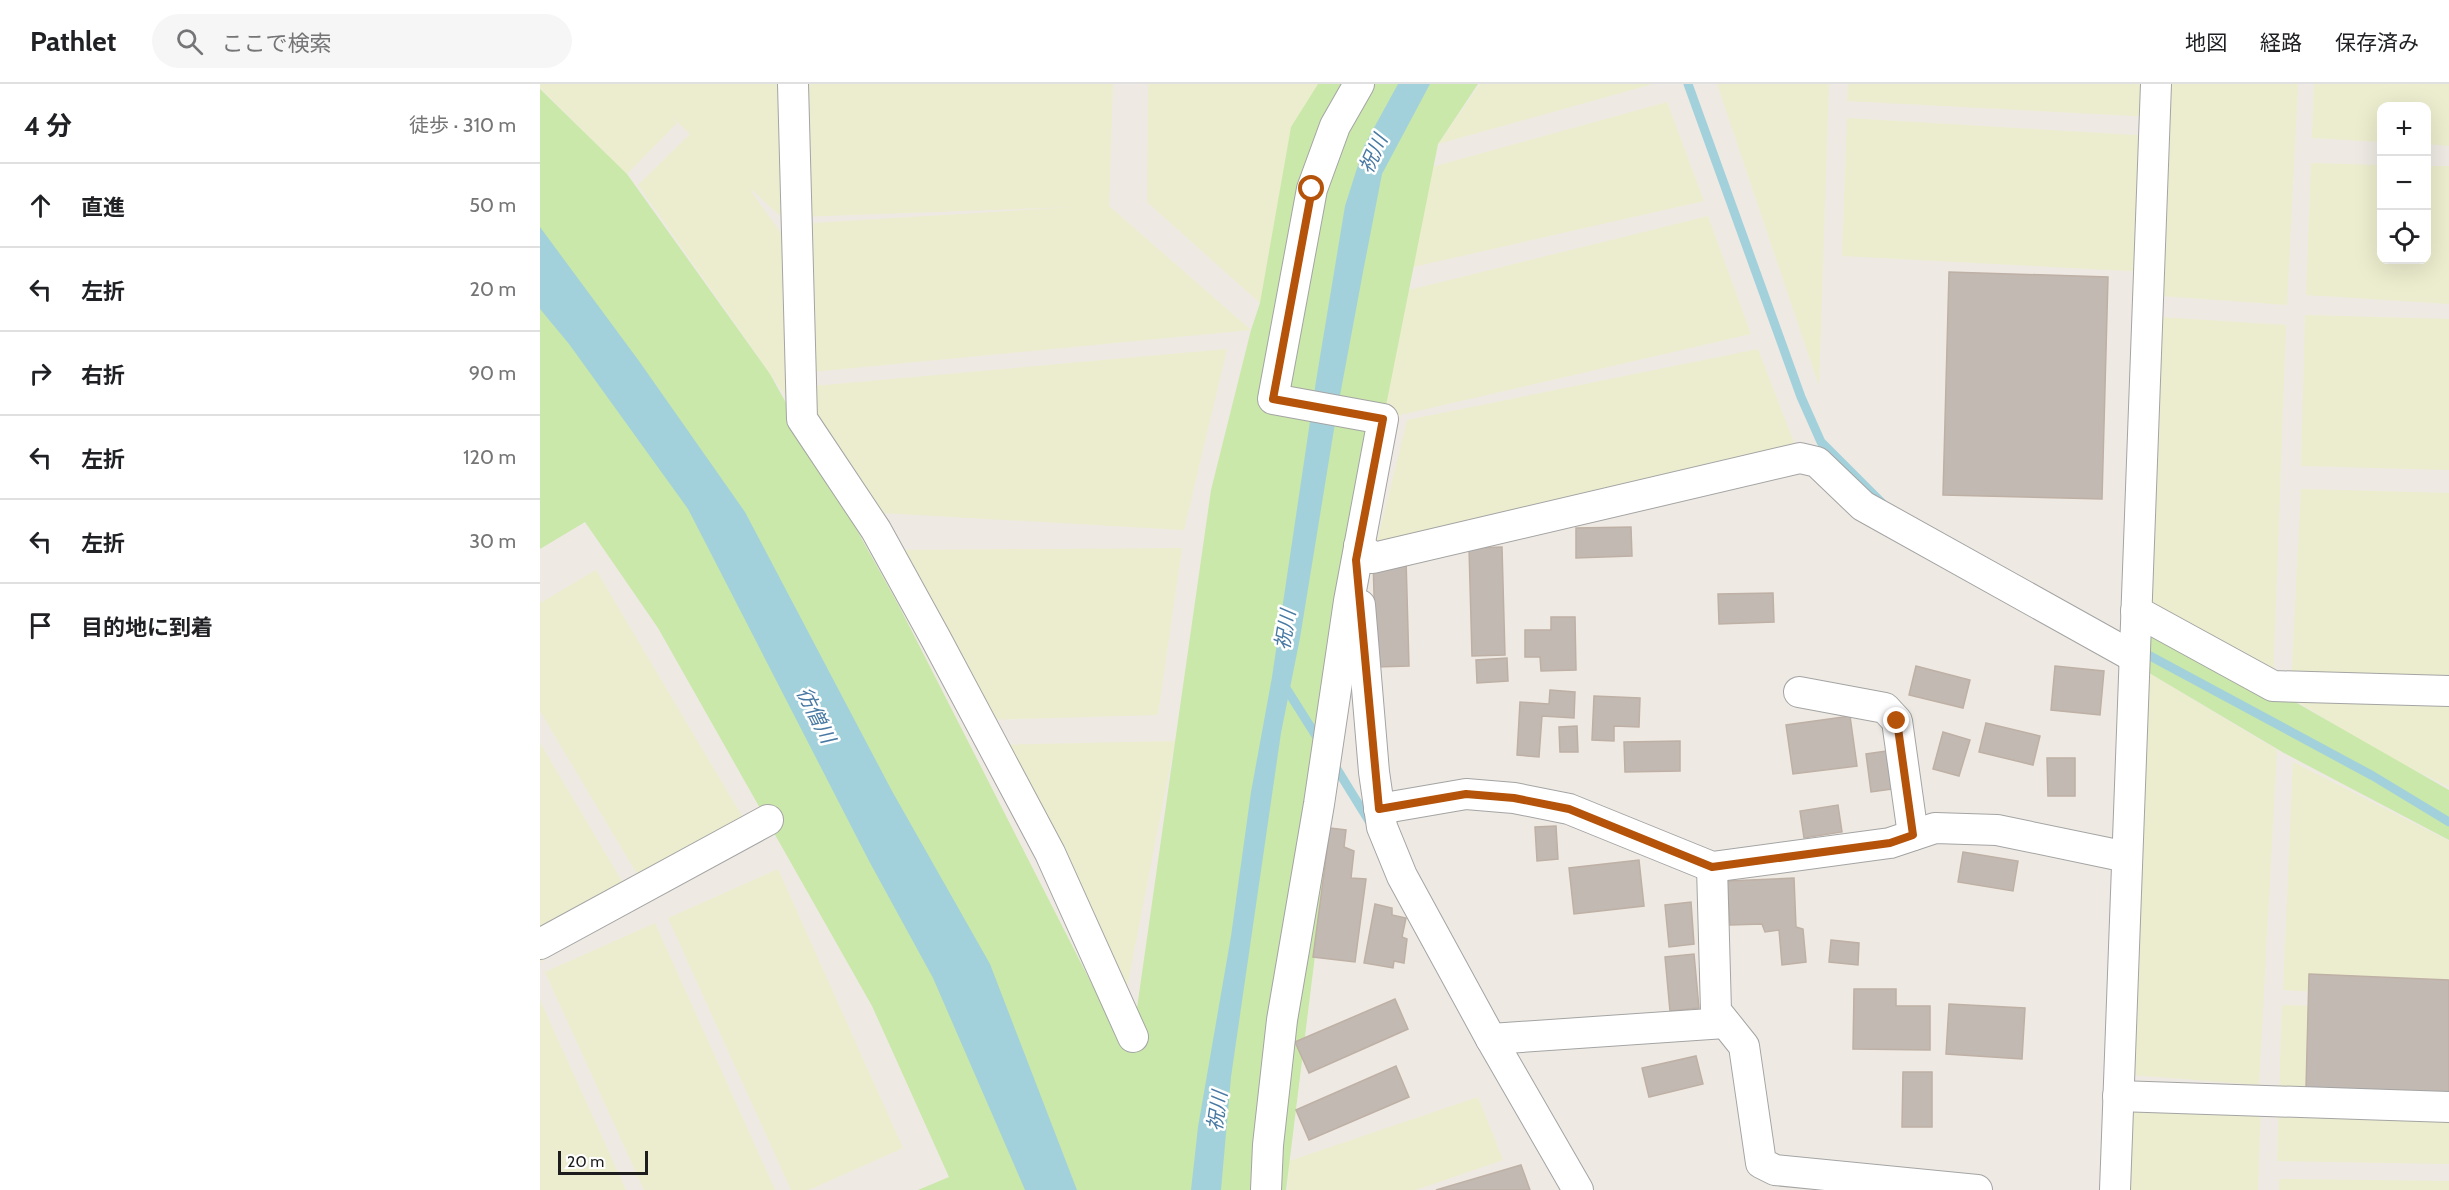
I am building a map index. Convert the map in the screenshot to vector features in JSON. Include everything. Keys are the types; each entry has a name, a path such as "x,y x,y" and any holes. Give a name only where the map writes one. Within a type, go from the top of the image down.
{"street":[{"path":"793,84 802,419 876,530 947,659 1050,853 1133,1037"},
{"path":"1266,1190 1268,1145 1282,1020 1358,553 1383,419 1273,399 1312,189 1335,126 1359,84"},
{"path":"2115,1190 2156,84"},
{"path":"1358,553 1373,558 1800,458 1817,462 1863,506 2134,657"},
{"path":"1358,553 1382,827 1402,876 1491,1040 1578,1190"},
{"path":"2136,611 2273,686 2449,691"},
{"path":"1799,692 1886,708 1897,721 1913,835"},
{"path":"1379,809 1466,794 1514,798 1569,809 1712,867 1890,843 1935,828 1997,830 2127,857"},
{"path":"540,944 768,820"},
{"path":"1712,867 1716,1011 1744,1046 1761,1163 1775,1170 1977,1190"},
{"path":"1491,1040 1725,1023"},
{"path":"2118,1096 2449,1107"}],"green space":[{"path":"540,84 1113,84 1109,206 1251,330 801,373 802,387 1227,349 1184,530 864,512 802,419 638,185 690,134 670,115 677,123 627,174 540,88","holes":["751,191 792,227 792,249","1074,207 797,224 796,217"]},
{"path":"1148,84 1334,84 1269,252 1260,303 1147,202"},
{"path":"1318,84 1478,84 1438,144 1378,446 1286,1190 918,1190 949,1177 872,1006 658,628 585,522 540,549 540,89 627,174 770,374 898,604 1106,1012 1133,1036 1211,490 1251,330 1260,303 1291,127"},
{"path":"1480,84 1653,84 1438,144"},
{"path":"1717,84 1829,84 1819,386"},
{"path":"1848,84 2298,84 2287,305 2147,295 2148,272 1842,256 1847,118 2153,136 2154,117 1847,101"},
{"path":"2314,84 2449,84 2449,146 2431,144 2431,102 2377,102 2377,142 2312,138"},
{"path":"1667,102 1704,201 1400,270 1428,168"},
{"path":"2311,163 2377,165 2377,264 2431,264 2431,166 2449,166 2449,304 2306,295"},
{"path":"1708,216 1751,334 1383,419 1405,291"},
{"path":"2305,315 2449,319 2449,470 2301,466"},
{"path":"2143,316 2286,325 2273,686 2136,611"},
{"path":"1758,349 1800,458 1373,558 1407,420"},
{"path":"2301,489 2449,493 2449,691 2291,687"},
{"path":"1182,548 1158,715 979,720 887,550"},
{"path":"596,570 752,833 649,894 540,711 540,603"},
{"path":"2136,611 2449,790 2449,840 2284,753 2134,664"},
{"path":"2134,664 2277,750 2259,1085 2119,1074"},
{"path":"2293,699 2449,702 2449,787 2386,756"},
{"path":"1175,741 1122,1013 992,745"},
{"path":"540,743 636,905 540,962"},
{"path":"2293,762 2449,841 2449,999 2283,990"},
{"path":"778,869 903,1148 809,1190 791,1190 668,918"},
{"path":"655,923 775,1190 644,1190 545,972"},
{"path":"540,1000 626,1190 540,1190"},
{"path":"2282,1005 2449,1010 2449,1164 2277,1161"},
{"path":"2118,1096 2261,1101 2258,1190 2115,1190"},
{"path":"1478,1097 1503,1160 1416,1190 1288,1190 1289,1161"},
{"path":"2279,1179 2449,1181 2449,1190 2279,1190"}],"water":[{"name":"祝川","path":"1398,84 1430,84 1382,174 1363,272 1336,417 1300,638 1281,733 1231,1077 1221,1190 1191,1190 1198,1127 1231,936 1251,792 1272,677 1316,381 1345,206 1364,146"},
{"name":"彷僧川","path":"540,227 639,361 745,512 892,791 990,964 1077,1190 1025,1190 933,978 869,861 688,509 569,344 540,309"}],"building":[{"path":"1949,272 2108,277 2102,499 1943,495"},
{"path":"1631,527 1632,556 1576,558 1576,528"},
{"path":"1502,547 1505,655 1472,656 1469,548"},
{"path":"1373,558 1406,558 1409,666 1376,667"},
{"path":"1773,593 1774,622 1719,624 1718,594"},
{"path":"1551,617 1575,617 1576,670 1541,671 1540,657 1525,657 1525,630 1551,630"},
{"path":"1507,658 1508,681 1477,683 1476,660"},
{"path":"1916,666 1970,680 1963,708 1909,695"},
{"path":"2055,666 2104,671 2100,715 2051,710"},
{"path":"1550,690 1575,692 1574,718 1542,716 1539,757 1517,755 1520,702 1549,704"},
{"path":"1594,696 1640,698 1639,727 1614,726 1614,741 1592,740"},
{"path":"1850,716 1857,766 1793,774 1786,725"},
{"path":"1986,723 2040,736 2033,765 1979,752"},
{"path":"1577,726 1578,752 1560,752 1559,727"},
{"path":"1943,732 1970,740 1959,776 1933,769"},
{"path":"1680,741 1680,771 1625,772 1624,742"},
{"path":"1893,750 1899,788 1871,792 1866,754"},
{"path":"2047,758 2075,758 2075,796 2048,796"},
{"path":"1838,805 1842,832 1804,838 1800,811"},
{"path":"1556,826 1558,859 1537,861 1535,827"},
{"path":"1330,828 1346,830 1344,847 1354,851 1351,878 1366,879 1355,962 1313,957"},
{"path":"1963,852 2018,861 2013,891 1958,882"},
{"path":"1639,860 1644,906 1574,914 1569,868"},
{"path":"1794,878 1796,927 1803,929 1806,962 1782,965 1779,930 1765,932 1762,924 1730,925 1727,881"},
{"path":"1691,902 1694,944 1669,947 1665,905"},
{"path":"1375,904 1392,908 1392,915 1406,918 1402,937 1407,939 1404,963 1394,961 1393,968 1364,963"},
{"path":"1831,940 1859,943 1858,965 1829,962"},
{"path":"1694,954 1699,1008 1670,1011 1665,957"},
{"path":"2309,974 2449,980 2449,1093 2306,1088"},
{"path":"1854,989 1896,989 1896,1006 1930,1006 1930,1050 1853,1049"},
{"path":"1395,999 1408,1029 1309,1073 1295,1042"},
{"path":"1949,1004 2025,1008 2022,1059 1946,1054"},
{"path":"1696,1056 1703,1084 1649,1097 1642,1068"},
{"path":"1396,1066 1409,1097 1309,1140 1296,1110"},
{"path":"1903,1072 1932,1072 1932,1127 1902,1127"},
{"path":"1521,1165 1530,1190 1436,1190"}],"waterway":[{"path":"1688,84 1801,397 1821,442 1882,503"},
{"path":"2139,650 2373,776 2449,822"},
{"path":"1284,685 1320,742"},
{"path":"1332,761 1369,821"}],"route":[{"path":"1312,189 1273,399 1383,419 1356,560 1379,809 1466,794 1514,798 1569,809 1712,867 1890,843 1913,835 1897,721"}]}
